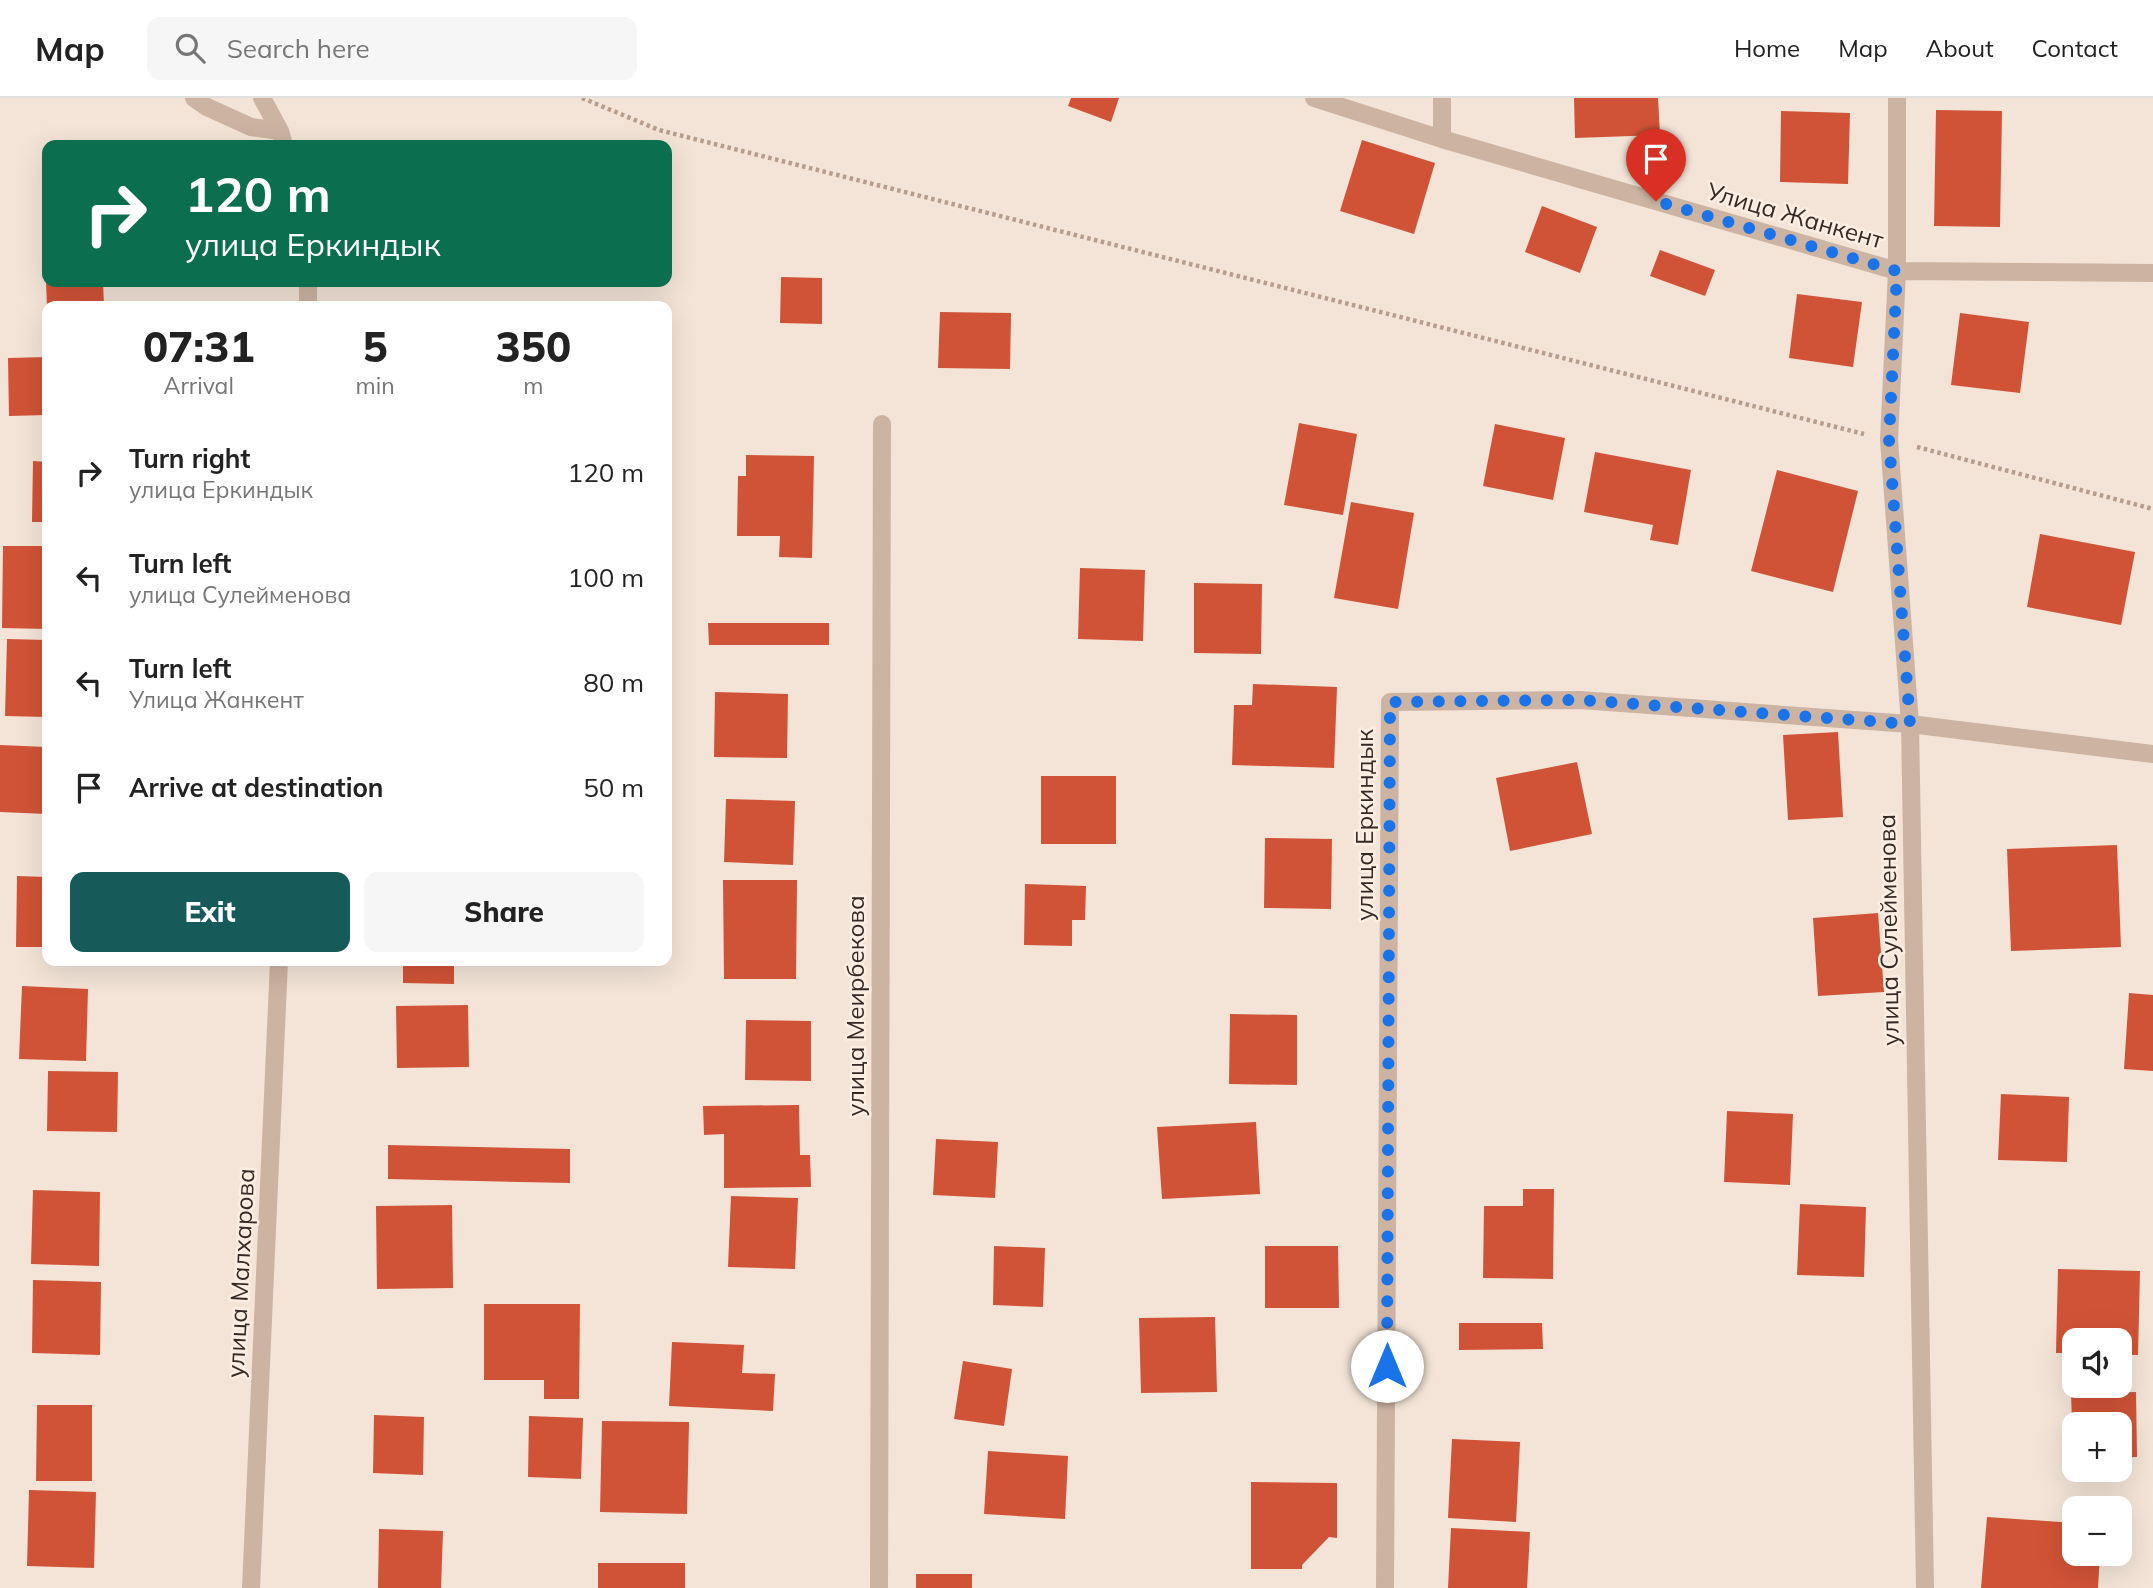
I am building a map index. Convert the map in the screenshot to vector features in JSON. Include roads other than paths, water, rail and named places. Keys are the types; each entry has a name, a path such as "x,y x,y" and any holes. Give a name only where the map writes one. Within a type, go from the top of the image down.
{"street":[{"path":"194,98 207,107 282,138"},
{"path":"262,98 282,138"},
{"name":"Улица Жанкент","path":"1314,98 1442,139 1897,271 2153,273"},
{"path":"1442,98 1442,139"},
{"name":"улица Сулейменова","path":"1897,98 1897,271 1889,440 1910,724 1925,1588"},
{"name":"улица Меирбекова","path":"879,1588 881,424"},
{"name":"улица Еркиндык","path":"1385,1588 1390,702 1580,700 1910,724 2153,754"},
{"name":"улица Малхарова","path":"251,1588 279,966"}]}
